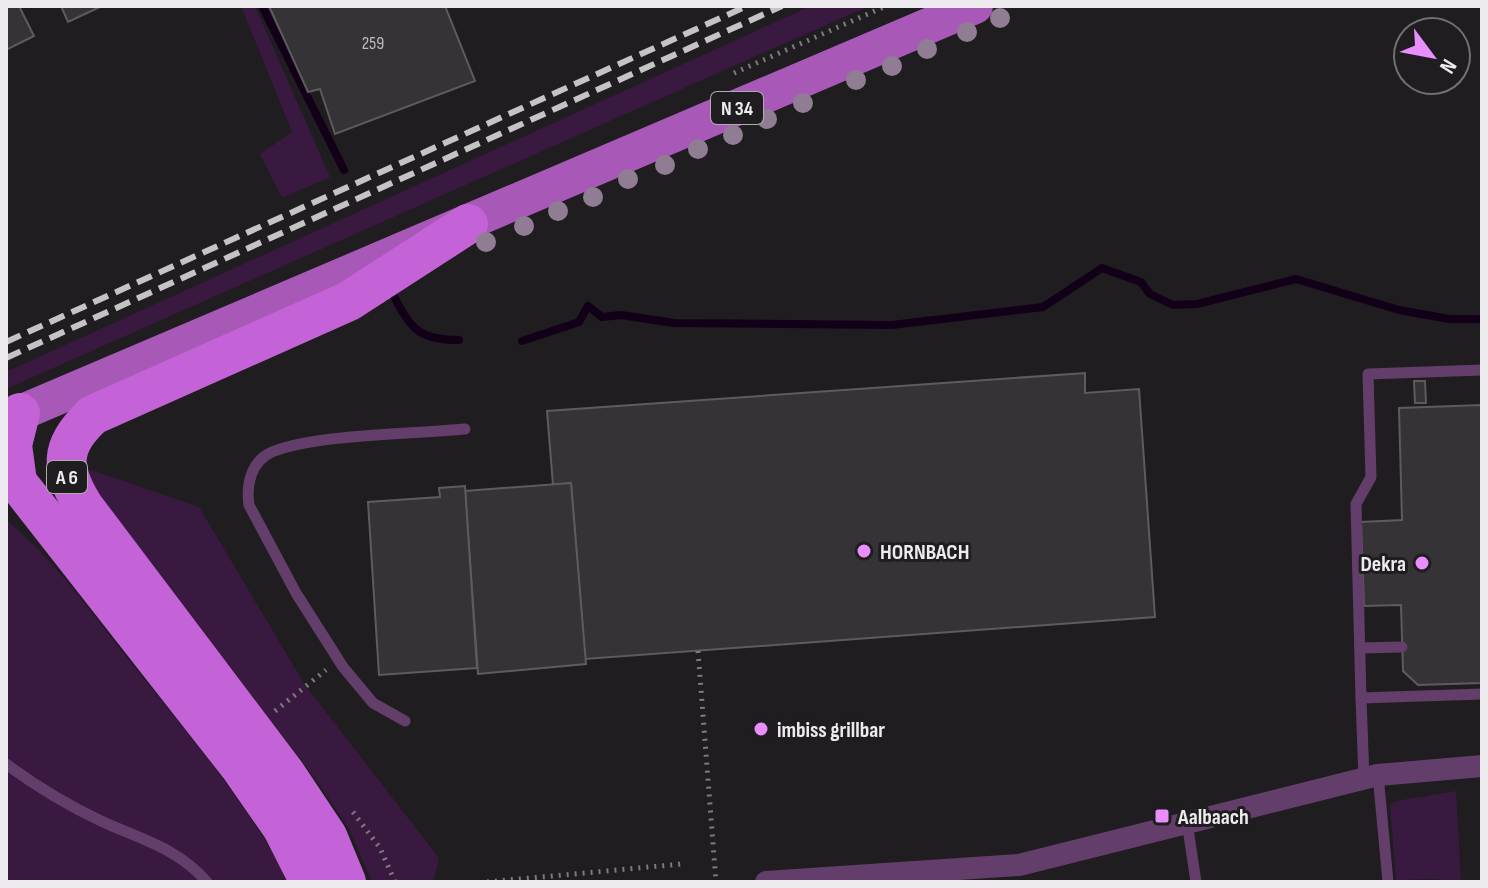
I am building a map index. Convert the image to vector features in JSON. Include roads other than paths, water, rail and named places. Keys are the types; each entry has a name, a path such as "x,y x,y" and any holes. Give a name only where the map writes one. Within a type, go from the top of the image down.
{"highway":[{"name":"A 6","path":"346,882 327,836 236,707 84,507 67,480 67,452 74,433 93,415 349,301 468,224"},
{"name":"A 6","path":"13,416 70,513 226,715 273,782 327,836"},
{"name":"A 6","path":"13,416 12,445 17,482 282,827 310,882"},
{"name":"A 6","path":"6,505 25,518 165,689 201,719"}],"main road":[{"name":"N 34","path":"13,416 975,6"}],"street":[{"path":"779,882 1020,874 1187,822 1371,777 1482,766"}],"lane":[{"path":"1388,882 1361,698 1356,504 1371,477 1368,374 1482,370"},
{"path":"405,721 373,703 339,660 296,593 249,505 247,490 250,476 271,453 319,442 465,429"},
{"path":"1360,648 1402,647"},
{"path":"1361,698 1482,694"},
{"path":"6,764 53,796 171,850 207,882"},
{"path":"1187,822 1196,882"}],"waterway":[{"path":"262,6 344,170"},
{"path":"522,341 579,322 588,306 602,317 621,315 674,323 892,325 1043,307 1102,268 1141,282 1150,294 1173,305 1197,304 1296,279 1399,310 1449,319 1482,319"},
{"path":"395,298 419,331 436,338 459,340"}],"railway":[{"path":"6,342 747,6"},
{"path":"6,358 782,6"}],"place":[{"name":"HORNBACH","path":"864,551"},
{"name":"Dekra","path":"1422,563"},
{"name":"imbiss grillbar","path":"761,729"},
{"name":"Aalbaach","path":"1162,816"}]}
